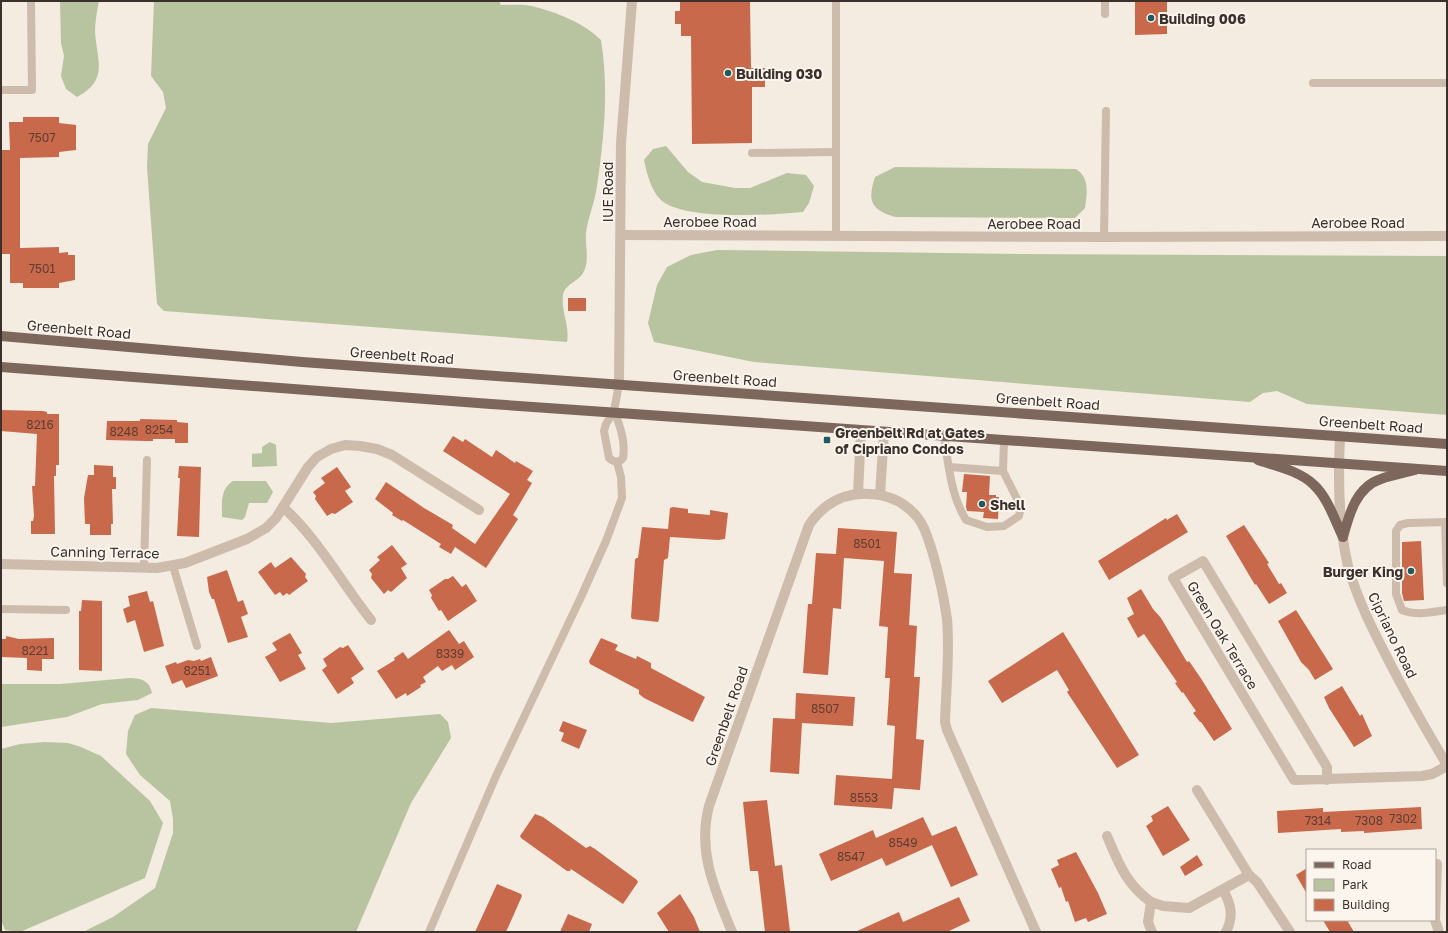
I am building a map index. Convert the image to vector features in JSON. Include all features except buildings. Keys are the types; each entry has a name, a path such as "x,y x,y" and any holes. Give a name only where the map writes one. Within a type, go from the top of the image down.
{"main road":[{"name":"Greenbelt Road","path":"1,336 302,362 1447,444"},
{"path":"1,367 491,404 614,411 884,432 1339,462 1447,471"},
{"path":"1245,456 1293,472 1314,485 1325,501 1343,537"},
{"path":"1343,537 1351,508 1363,492 1380,479 1421,468"}],"street":[{"name":"IUE Road","path":"619,384 621,143 632,1"},
{"name":"Aerobee Road","path":"621,235 1104,237 1447,236"},
{"path":"858,494 861,430"},
{"path":"880,495 884,432"},
{"name":"Cipriano Road","path":"1340,436 1339,462 1343,537 1348,566 1364,612 1424,726 1447,765"},
{"name":"Canning Terrace","path":"1,564 144,568 173,566 185,563 247,539 266,528 276,518 308,467 317,457 331,449 345,445 377,449 392,455 479,510"},
{"name":"Greenbelt Road","path":"732,932 710,879 707,866 704,835 709,806 810,524 825,506 834,500 858,494 880,495 893,499 913,512 919,519 928,538 947,619 945,722 947,730 1036,932"},
{"path":"283,507 299,521 370,620"},
{"name":"Green Oak Terrace","path":"1327,780 1327,768 1203,561 1173,578 1294,780 1327,780 1422,776 1432,774 1447,765"},
{"path":"1197,790 1249,875 1257,882 1290,932"},
{"path":"1107,836 1124,875 1140,894 1151,902 1163,906 1189,908 1249,875"},
{"path":"1436,890 1437,864"},
{"path":"1223,890 1232,910 1226,932"},
{"path":"1151,902 1148,913 1148,922 1152,932"},
{"path":"1435,921 1439,932"}],"lane":[{"path":"1,90 32,90 31,1"},
{"path":"836,1 836,235"},
{"path":"1105,1 1105,14"},
{"path":"1313,82 1447,84"},
{"path":"1104,237 1106,111"},
{"path":"752,153 836,152"},
{"path":"614,411 621,427 624,450 623,458 617,462 608,458 604,440 606,424 614,411 619,384"},
{"path":"944,435 949,466 958,502 966,520 987,527 1004,526 1019,516 1021,507 1003,471 1004,440"},
{"path":"144,568 147,460"},
{"path":"428,932 496,776 606,541 622,498 621,477 617,462"},
{"path":"949,466 1003,471"},
{"path":"1447,583 1446,522 1408,523 1400,525 1396,531 1396,594 1402,610 1408,613 1424,613 1447,610"},
{"path":"173,566 197,646"},
{"path":"1,609 66,610"}],"green space":[{"path":"60,1 99,1 95,32 99,69 94,84 87,91 77,97 66,89 61,76 64,56 61,43"},
{"path":"154,1 499,1 501,5 528,5 551,11 578,23 594,34 601,40 605,76 605,113 600,168 586,233 587,259 585,269 581,276 566,288 563,295 563,307 568,336 567,342 164,311 157,304 147,167 148,144 166,108 163,92 151,76"},
{"path":"666,146 688,172 702,182 735,188 750,188 787,173 806,175 814,186 809,203 803,212 752,215 712,214 693,212 677,208 665,203 653,190 644,160 653,149"},
{"path":"895,167 1076,169 1086,181 1087,191 1085,208 1075,218 896,217 876,208 873,203 871,192 875,177"},
{"path":"717,250 1018,254 1447,256 1447,415 1307,404 1277,391 1263,393 1250,402 754,362 654,342 648,323 657,285 667,267 691,255"},
{"path":"270,442 276,445 277,466 252,467 252,454 262,453 262,447"},
{"path":"233,481 266,481 273,492 267,503 249,503 245,517 242,520 222,517 224,492"},
{"path":"130,678 138,679 147,683 152,693 138,700 102,704 67,717 1,727 1,684 60,684"},
{"path":"151,708 331,723 440,714 448,722 451,738 411,803 356,932 83,932 113,917 155,888 173,833 173,819 170,801 140,775 126,754 128,731 135,715"},
{"path":"45,742 68,743 101,756 150,801 163,823 145,878 20,932 5,930 1,920 1,749 20,744"}],"place":[{"name":"Building 006","path":"1151,18"},
{"name":"Building 030","path":"728,73"},
{"name":"Greenbelt Rd at Gates of Cipriano Condos","path":"827,440"},
{"name":"Shell","path":"982,504"},
{"name":"Burger King","path":"1411,571"}]}
